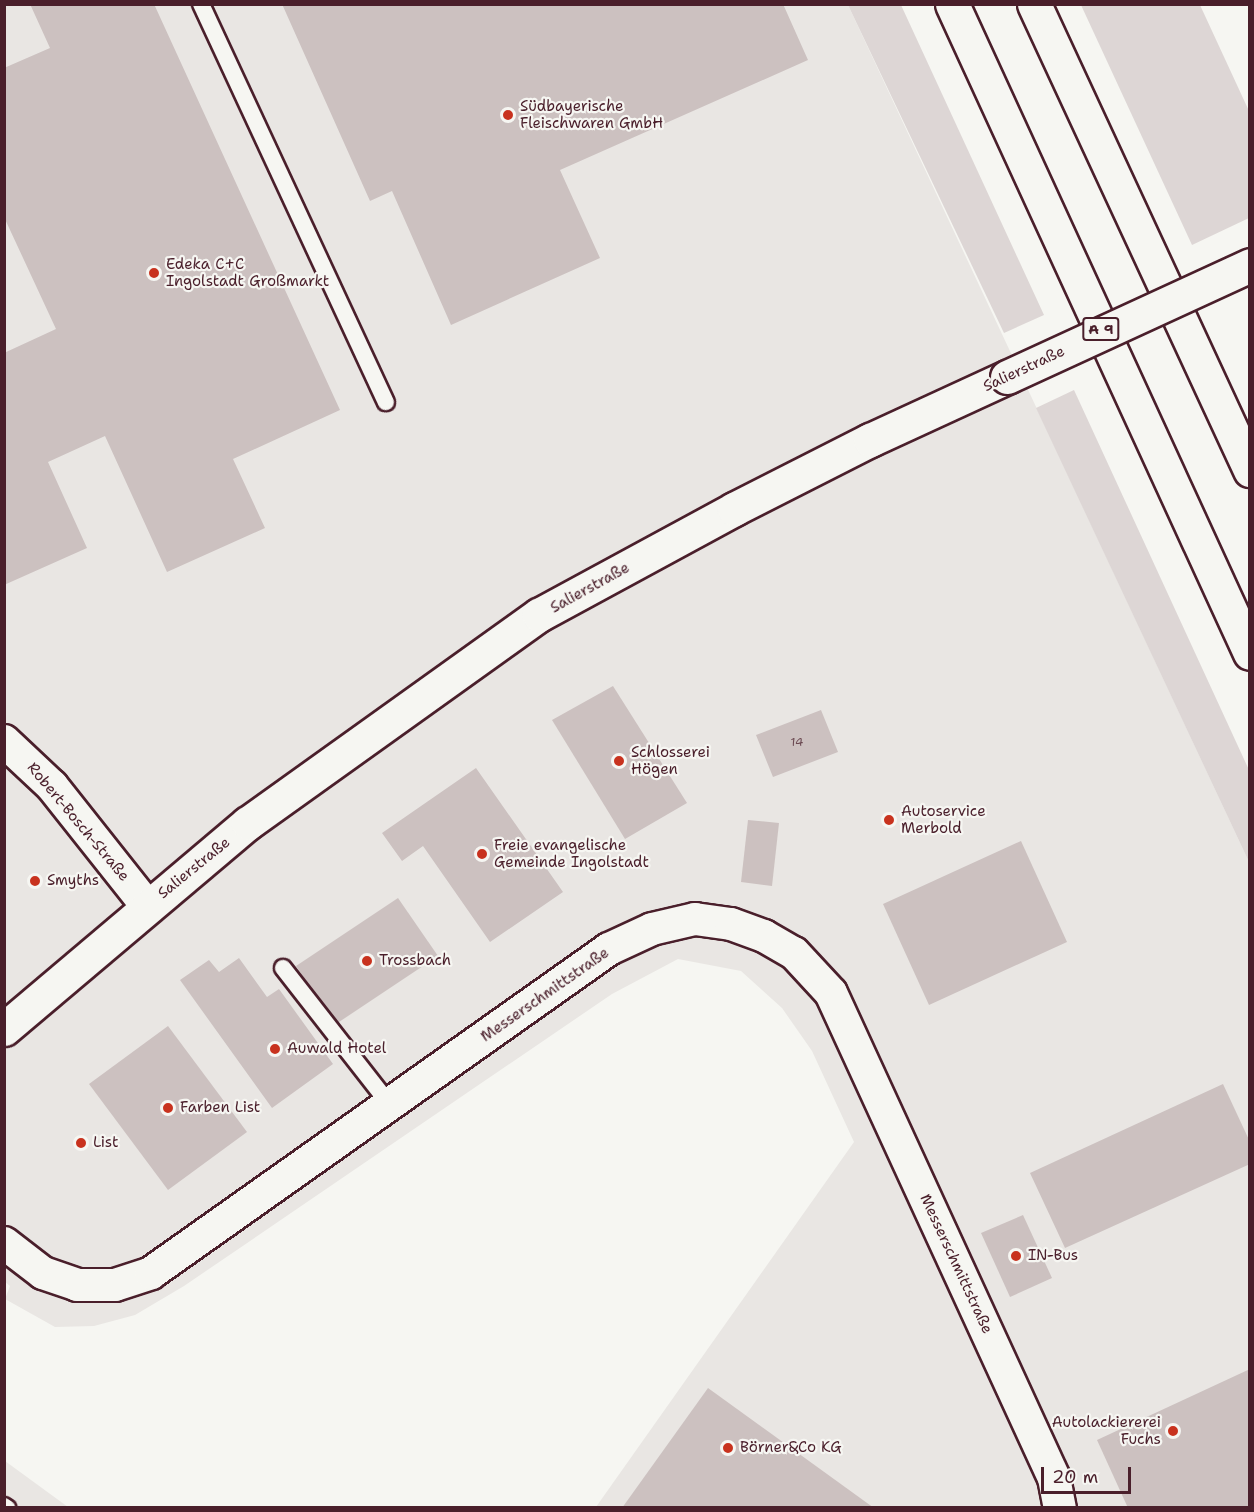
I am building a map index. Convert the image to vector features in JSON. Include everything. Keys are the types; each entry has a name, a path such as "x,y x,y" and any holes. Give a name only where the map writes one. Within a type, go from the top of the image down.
{"main road":[{"name":"A 9","path":"952,4 1250,653"},
{"path":"1034,4 1250,470"},
{"name":"Salierstraße","path":"4,1029 147,906 302,783 539,615 765,493 1007,377 1250,265"}],"street":[{"name":"Robert-Bosch-Straße","path":"4,741 52,786 147,906"},
{"name":"Messerschmittstraße","path":"4,1243 43,1273 77,1285 115,1285 151,1273 609,949 652,929 695,919 731,924 764,936 794,953 831,993 1054,1478 1060,1508"}],"lane":[{"path":"201,4 386,402"},
{"path":"283,968 390,1105"}],"shaded area":[{"path":"4,5 848,5 1249,862 1249,1507 596,1507 854,1142 812,1051 782,1008 741,971 678,959 612,994 184,1286 135,1315 94,1326 55,1327 5,1299 10,1286 4,1281"},
{"path":"848,5 901,5 1044,315 1004,333"},
{"path":"1081,5 1200,5 1249,111 1249,218 1192,245"},
{"path":"1074,390 1249,770 1249,862 1036,408"},
{"path":"5,1461 68,1507 5,1507"}],"building":[{"name":"Edeka C+C Ingolstadt Großmarkt","path":"30,4 154,4 340,410 233,459 265,528 167,572 105,436 48,462 87,548 4,585 4,353 56,329 4,217 4,68 50,48"},
{"name":"Südbayerische Fleischwaren GmbH","path":"282,4 783,4 808,60 560,170 600,258 451,325 392,191 370,201"},
{"name":"Schlosserei Högen","path":"613,686 687,803 625,839 552,720"},
{"path":"821,710 838,752 773,777 756,735"},
{"name":"Freie evangelische Gemeinde Ingolstadt","path":"476,768 563,892 490,942 423,846 402,861 382,833"},
{"path":"748,820 779,823 772,886 741,882"},
{"path":"1021,841 1067,942 929,1005 883,904"},
{"name":"Trossbach","path":"398,898 438,956 336,1024 296,966"},
{"name":"Auwald Hotel","path":"239,958 267,997 279,989 333,1064 272,1108 180,980 209,960 219,972"},
{"name":"Farben List","path":"168,1026 247,1132 168,1190 89,1084"},
{"path":"1223,1084 1250,1142 1250,1164 1065,1248 1030,1173"},
{"name":"IN-Bus","path":"1023,1215 1052,1278 1010,1297 981,1233"},
{"path":"1250,1369 1250,1508 1128,1508 1097,1440"},
{"name":"Börner&Co KG","path":"708,1388 874,1508 622,1508"}],"place":[{"name":"Südbayerische Fleischwaren GmbH","path":"508,115"},
{"name":"Edeka C+C Ingolstadt Großmarkt","path":"154,273"},
{"name":"Schlosserei Högen","path":"619,761"},
{"name":"Autoservice Merbold","path":"889,820"},
{"name":"Freie evangelische Gemeinde Ingolstadt","path":"482,854"},
{"name":"Smyths","path":"35,881"},
{"name":"Trossbach","path":"367,961"},
{"name":"Auwald Hotel","path":"275,1049"},
{"name":"Farben List","path":"168,1108"},
{"name":"List","path":"81,1143"},
{"name":"IN-Bus","path":"1016,1256"},
{"name":"Autolackiererei Fuchs","path":"1173,1431"},
{"name":"Börner&Co KG","path":"728,1448"}]}
